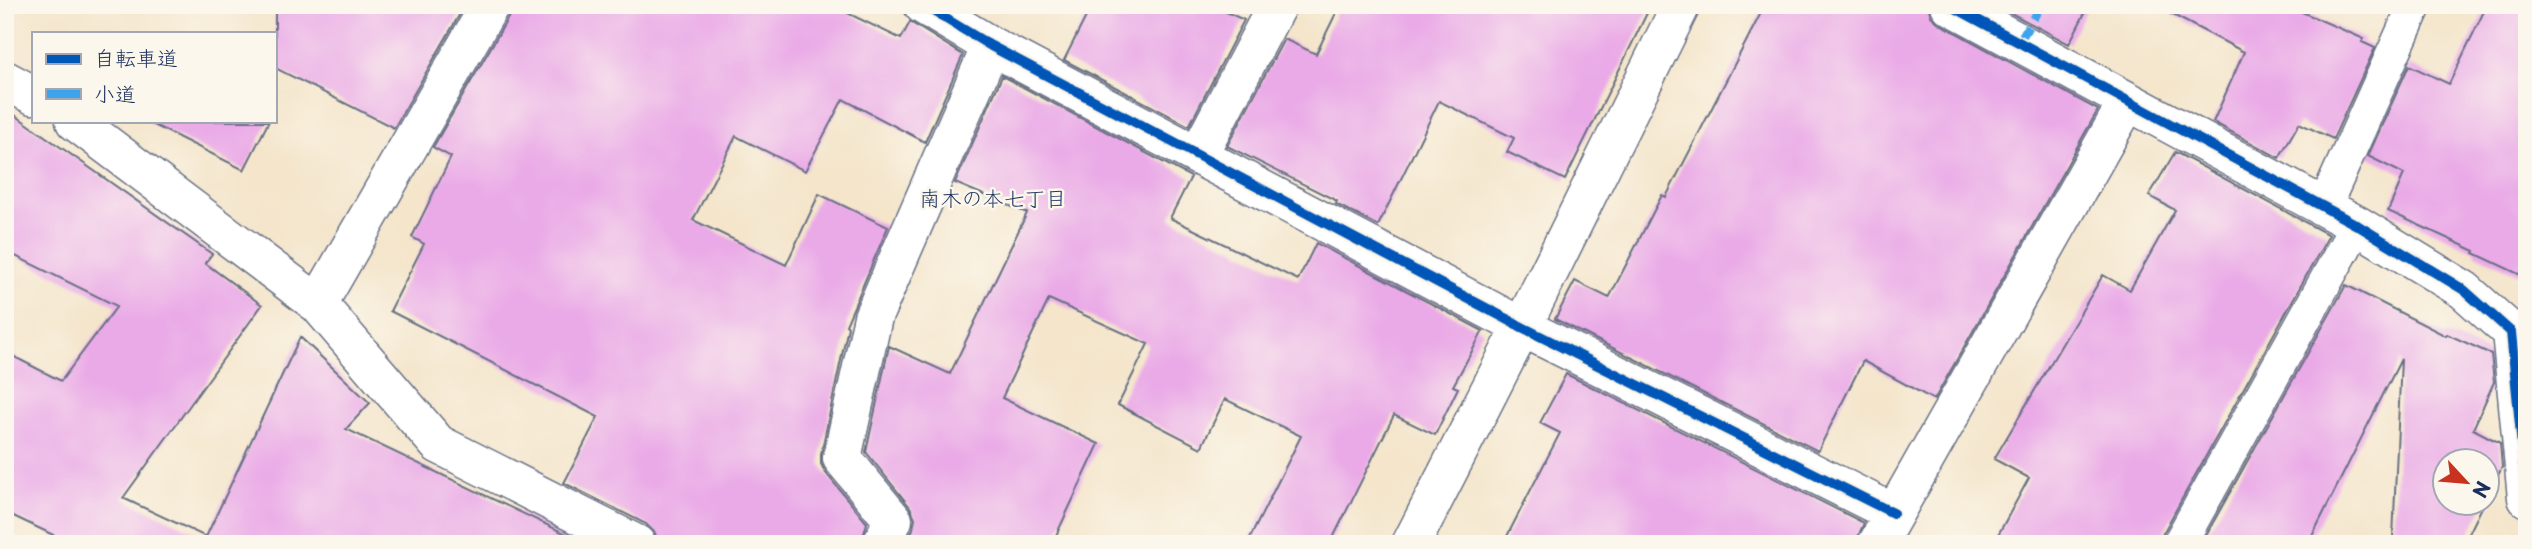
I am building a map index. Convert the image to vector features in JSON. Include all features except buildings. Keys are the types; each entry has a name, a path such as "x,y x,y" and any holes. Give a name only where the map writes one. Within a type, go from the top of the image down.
{"street":[{"path":"318,304 490,5"},
{"path":"923,5 991,46 1522,327 1885,528 2128,101"},
{"path":"1198,155 1277,5"},
{"path":"1411,544 1681,5"},
{"path":"1950,5 2357,225 2464,290 2519,330 2527,498"},
{"path":"882,544 893,520 842,458 873,317 991,46"},
{"path":"5,80 32,94"},
{"path":"77,122 318,304 438,444 636,544"}],"lane":[{"path":"2324,207 2415,5"},
{"path":"2179,544 2357,225"}],"marked path":[{"path":"2019,42 2041,5"}],"cycle path":[{"path":"923,5 991,46 1522,327 1893,513"},
{"path":"1950,5 2357,225 2464,290 2511,332 2527,498"}],"district":[{"name":"南木の本七丁目","path":"993,199"}]}
